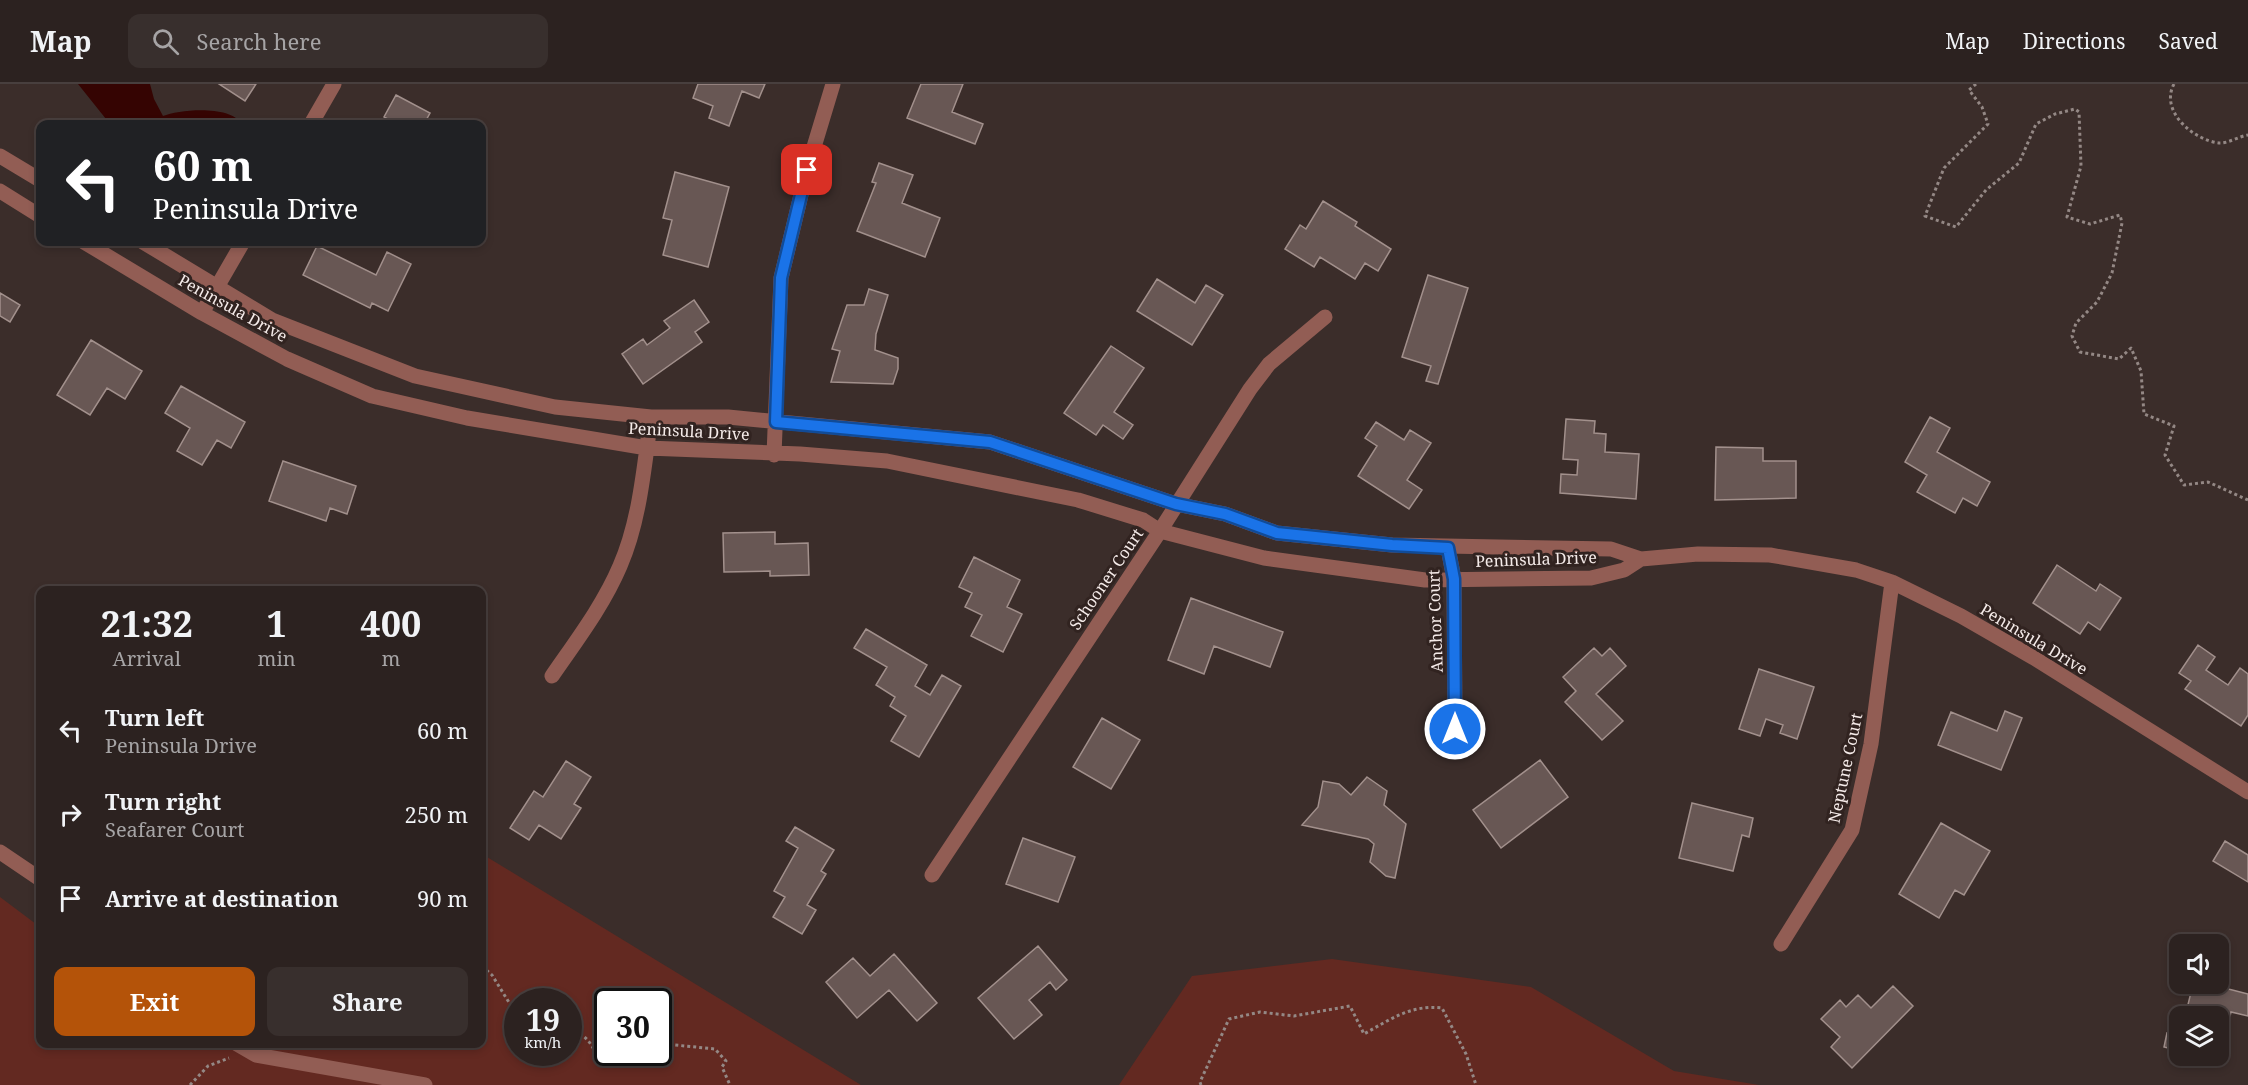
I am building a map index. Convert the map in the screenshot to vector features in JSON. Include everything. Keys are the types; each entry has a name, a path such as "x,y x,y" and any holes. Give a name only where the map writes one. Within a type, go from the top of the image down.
{"street":[{"path":"313,120 334,84"},
{"path":"774,454 781,278 807,170 833,84"},
{"path":"0,156 36,178"},
{"path":"0,191 36,214"},
{"name":"Peninsula Drive","path":"91,246 202,313 287,359 372,396 467,418 646,448 887,461 1078,500 1143,520 1160,531 1264,558 1425,580 1591,578 1624,570 1641,559"},
{"name":"Peninsula Drive","path":"149,246 272,320 415,376 555,407 651,417 728,417 990,442 1176,504 1225,514 1277,533 1392,545 1448,548 1611,549 1641,559 1698,554 1770,555 1856,570 1892,582 1961,616 2034,658 2248,792"},
{"path":"202,313 241,246"},
{"name":"Schooner Court","path":"932,875 1160,531 1250,389 1269,364 1325,317"},
{"path":"552,676 607,594 621,564 635,524 651,417"},
{"name":"Anchor Court","path":"1448,548 1454,579 1455,729"},
{"name":"Neptune Court","path":"1781,944 1852,830 1871,744 1892,582"},
{"path":"0,852 36,876"},
{"path":"244,1048 345,1073 425,1085"}],"path":[{"path":"1976,84 1969,90 1982,107 1988,124 1944,168 1925,216 1956,227 1986,190 2019,163 2036,124 2055,114 2075,109 2079,112 2083,150 2067,217 2090,224 2120,215 2122,223 2112,273 2097,302 2076,323 2072,336 2080,352 2119,359 2131,348 2141,371 2144,414 2174,426 2165,455 2184,485 2208,482 2248,500"},
{"path":"2174,84 2172,106 2182,126 2195,135 2221,143 2248,135"},
{"path":"486,970 504,994"},
{"path":"1201,1085 1200,1082 1228,1019 1260,1012 1294,1016 1350,1006 1364,1035 1397,1015 1424,1005 1442,1008 1466,1054 1476,1085"},
{"path":"582,1035 588,1039 594,1050"},
{"path":"672,1046 715,1049 726,1061 722,1067 730,1085"},
{"path":"190,1085 208,1066 244,1048"}],"shaded area":[{"path":"78,84 150,84 154,99 163,116 205,110 227,114 238,120 107,120"},
{"path":"486,856 861,1085 0,1085 0,897 36,924 36,1048 486,1048"},
{"path":"1332,959 1531,987 1674,1071 1759,1085 1119,1085 1192,976"}],"building":[{"path":"219,84 256,84 245,101"},
{"path":"698,84 765,84 759,98 742,91 729,126 709,118 713,106 693,98"},
{"path":"921,84 963,84 952,112 983,124 975,144 907,118"},
{"path":"396,95 430,113 426,120 390,120 384,117"},
{"path":"879,163 913,175 902,203 940,218 925,257 857,231 876,183 872,182"},
{"path":"675,172 729,187 708,267 663,255 672,220 663,218"},
{"path":"1323,201 1357,222 1355,226 1391,249 1378,271 1365,263 1355,279 1320,257 1314,267 1285,249 1300,225 1306,229"},
{"path":"317,246 376,275 387,252 411,264 388,311 372,303 370,308 303,275"},
{"path":"1428,275 1468,288 1438,384 1426,381 1431,366 1402,357"},
{"path":"1157,279 1195,303 1206,285 1223,295 1192,345 1137,311"},
{"path":"869,289 888,295 876,334 875,350 898,358 898,369 893,384 831,382 840,351 832,349 847,305 864,305"},
{"path":"0,293 20,305 10,322 0,316"},
{"path":"694,300 709,322 695,332 702,342 643,384 622,354 643,339 647,345 670,328 664,321"},
{"path":"91,340 142,371 125,399 107,388 90,415 57,395"},
{"path":"1111,346 1144,368 1114,412 1133,425 1123,439 1103,425 1096,435 1064,413"},
{"path":"181,386 245,422 231,448 217,440 202,465 177,451 190,428 165,413"},
{"path":"1930,417 1950,428 1937,452 1990,482 1977,506 1963,498 1955,513 1917,492 1927,475 1905,462"},
{"path":"1566,419 1595,421 1594,433 1606,434 1605,452 1639,454 1636,499 1560,493 1561,474 1577,475 1578,460 1563,459"},
{"path":"1376,422 1404,440 1410,430 1431,443 1407,480 1422,490 1409,509 1358,476 1377,446 1365,438"},
{"path":"1716,447 1763,448 1763,461 1796,461 1796,498 1715,500"},
{"path":"283,461 356,486 347,514 330,508 326,521 269,501"},
{"path":"775,532 775,544 808,543 809,575 770,576 770,571 724,572 723,533"},
{"path":"974,557 1020,580 1007,607 1022,614 1003,652 971,636 982,615 965,607 972,593 959,587"},
{"path":"2057,565 2096,591 2100,584 2121,598 2100,630 2088,622 2080,634 2033,603"},
{"path":"1191,598 1283,632 1270,667 1214,646 1204,674 1168,660"},
{"path":"866,629 927,665 915,686 930,695 942,675 961,686 919,757 891,741 906,716 890,706 895,697 876,685 887,667 854,648"},
{"path":"2198,645 2215,657 2206,670 2228,685 2240,668 2248,674 2248,715 2241,726 2185,689 2191,681 2179,673"},
{"path":"1594,648 1602,656 1610,648 1626,666 1596,694 1623,721 1602,740 1565,702 1576,691 1563,677"},
{"path":"1759,669 1814,687 1797,739 1780,733 1783,725 1766,719 1760,736 1739,729"},
{"path":"2005,711 2022,718 2001,770 1938,745 1951,712 1997,731"},
{"path":"1102,718 1140,740 1111,789 1073,767"},
{"path":"1540,760 1568,797 1501,848 1473,810"},
{"path":"566,761 591,777 574,804 581,808 561,839 539,825 529,840 510,828 534,791 543,797"},
{"path":"1367,777 1387,791 1384,805 1406,824 1395,878 1386,876 1370,862 1374,844 1368,839 1302,825 1318,807 1323,781 1339,784 1351,795"},
{"path":"1692,803 1753,818 1749,837 1742,835 1733,871 1679,858"},
{"path":"1941,823 1990,851 1964,895 1955,890 1939,918 1899,894"},
{"path":"795,827 834,850 821,871 826,874 807,905 816,910 802,934 773,917 785,897 774,891 798,848 786,841"},
{"path":"1023,838 1075,857 1058,902 1006,884"},
{"path":"2225,841 2248,855 2248,882 2213,861"},
{"path":"1038,946 1067,980 1056,990 1050,982 1029,1000 1042,1015 1014,1039 978,998"},
{"path":"894,954 937,1003 917,1021 889,990 857,1018 826,982 853,958 870,976"},
{"path":"1893,986 1913,1006 1852,1068 1831,1047 1840,1037 1821,1019 1840,1000 1846,1007 1858,995 1871,1008"},
{"path":"2229,989 2248,994 2248,1016 2231,1012 2229,1020 2229,1006 2188,1006 2191,994 2229,994"},
{"path":"2167,1033 2169,1033 2169,1048 2164,1047"}],"route":[{"path":"807,170 781,278 777,318 776,422 990,442 1176,504 1225,514 1277,533 1392,545 1448,548 1454,579 1455,729"}]}
